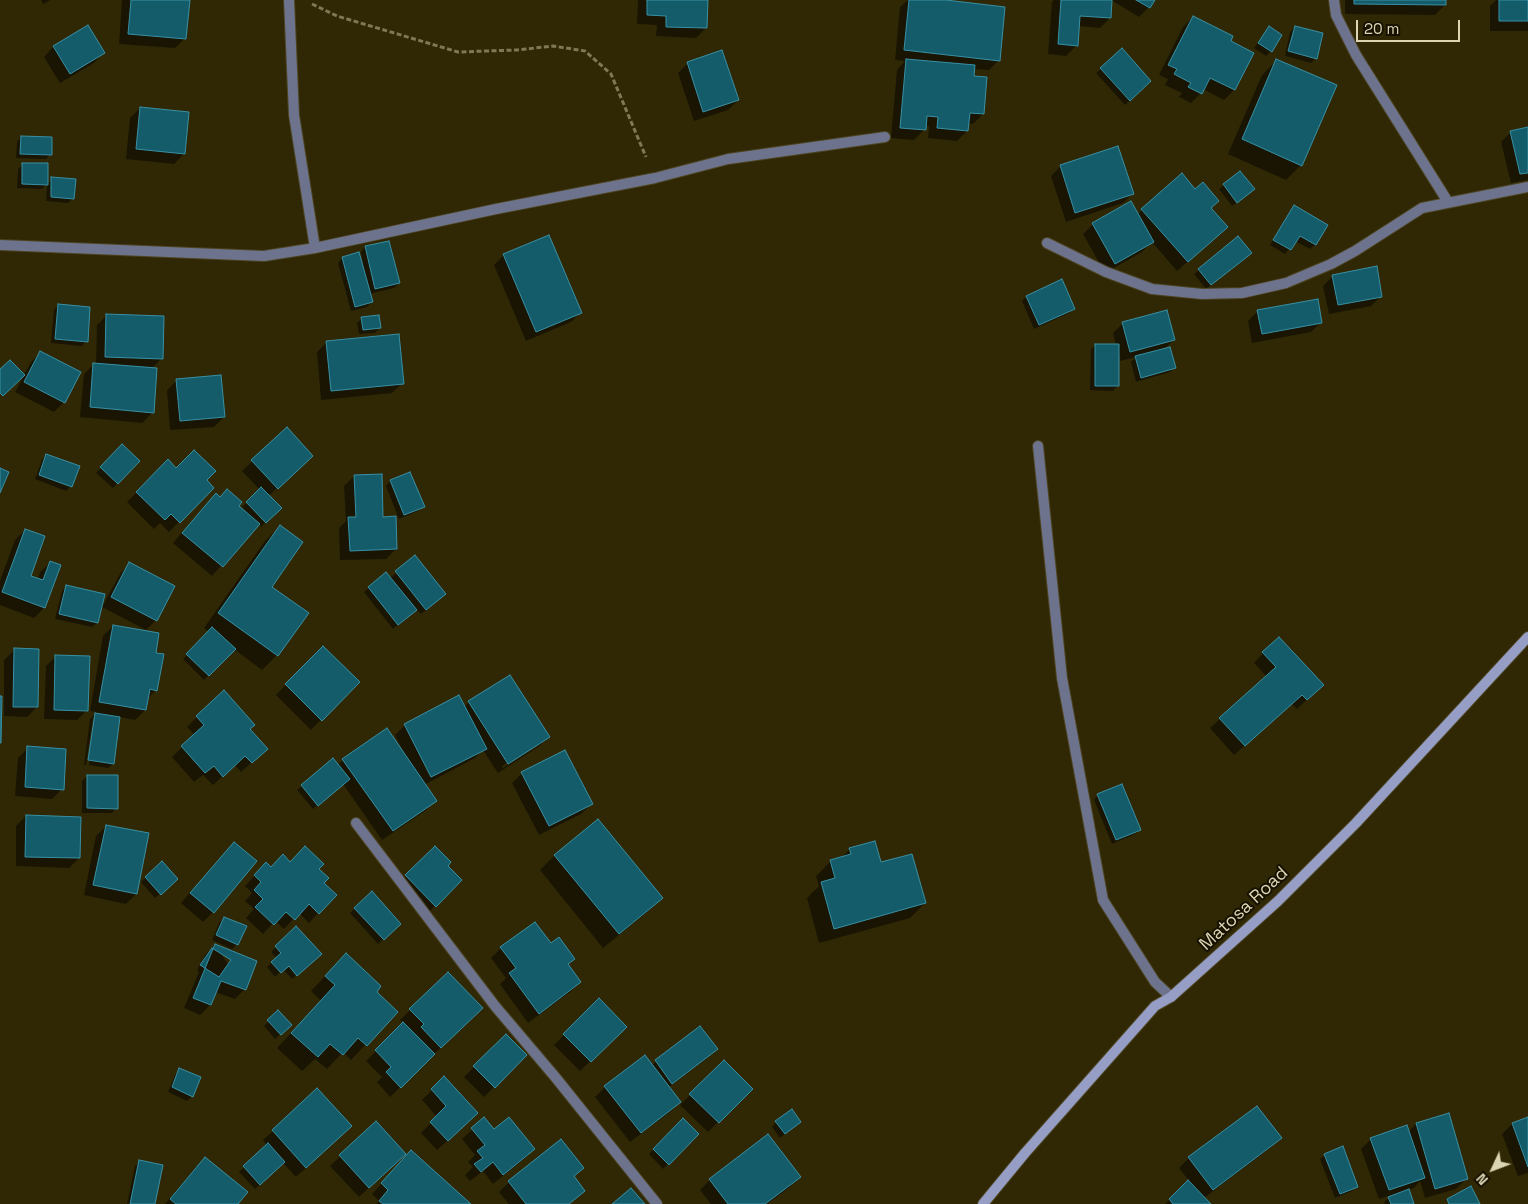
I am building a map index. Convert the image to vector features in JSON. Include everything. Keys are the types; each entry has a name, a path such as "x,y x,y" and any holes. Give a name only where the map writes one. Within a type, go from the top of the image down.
{"street":[{"path":"289,0 294,115 315,248"},
{"path":"1334,0 1336,15 1356,55 1448,202"},
{"path":"0,246 264,256 315,248 496,209 655,178 728,159 885,137"},
{"path":"1047,244 1106,272 1152,289 1202,294 1242,293 1286,283 1331,264 1355,251 1422,208 1528,187"},
{"path":"1038,446 1062,678 1103,900 1155,982 1171,997"},
{"name":"Matosa Road","path":"983,1204 1031,1146 1155,1006 1171,997 1278,901 1350,829 1528,637"},
{"path":"356,823 495,1006 556,1078 657,1204"}],"path":[{"path":"311,4 337,16 458,52 517,50 554,46 585,51 611,74 655,178"}],"building":[{"path":"131,0 190,0 186,39 128,34"},
{"path":"647,0 708,0 707,28 666,27 666,16 647,15"},
{"path":"909,0 946,0 1005,7 1000,61 904,50"},
{"path":"1061,0 1112,0 1111,18 1080,16 1078,46 1058,44"},
{"path":"1136,0 1155,0 1150,8"},
{"path":"1354,0 1446,0 1446,5 1354,4"},
{"path":"1499,0 1528,0 1528,21 1499,21"},
{"path":"1193,16 1233,36 1231,41 1254,53 1235,90 1210,78 1202,94 1188,87 1191,83 1174,74 1177,69 1168,65"},
{"path":"88,25 105,53 70,74 53,46"},
{"path":"1269,26 1282,35 1272,52 1258,43"},
{"path":"1295,26 1323,33 1317,59 1288,51"},
{"path":"1122,48 1151,81 1130,101 1100,68"},
{"path":"722,50 739,100 703,112 687,62"},
{"path":"906,59 975,65 974,76 987,77 984,114 970,113 968,131 937,128 938,117 927,116 926,130 900,128"},
{"path":"1276,59 1337,85 1302,166 1242,139"},
{"path":"140,107 189,112 185,154 136,149"},
{"path":"1528,127 1528,173 1520,174 1510,131"},
{"path":"21,136 52,137 52,155 20,154"},
{"path":"1118,146 1134,194 1075,213 1060,165"},
{"path":"22,163 48,163 48,185 22,184"},
{"path":"1240,171 1255,189 1237,203 1223,184"},
{"path":"1182,173 1195,189 1203,182 1219,201 1211,208 1228,227 1188,262 1141,209"},
{"path":"51,177 76,179 74,199 51,197"},
{"path":"1131,201 1154,242 1115,264 1092,223"},
{"path":"1294,205 1328,225 1316,245 1300,236 1291,250 1273,240"},
{"path":"549,235 582,313 536,332 503,254"},
{"path":"1238,236 1252,253 1211,285 1198,269"},
{"path":"389,241 400,283 375,289 365,246"},
{"path":"359,252 373,302 355,307 342,257"},
{"path":"1377,266 1382,297 1338,305 1332,275"},
{"path":"1062,279 1075,309 1039,325 1026,296"},
{"path":"1318,299 1322,323 1262,334 1257,310"},
{"path":"58,304 90,307 88,342 55,339"},
{"path":"1167,310 1175,340 1130,352 1122,322"},
{"path":"106,314 164,316 163,359 105,357"},
{"path":"379,315 381,328 363,330 361,317"},
{"path":"399,334 404,384 331,391 326,341"},
{"path":"1095,344 1119,344 1119,386 1095,386"},
{"path":"1170,347 1176,368 1141,378 1135,356"},
{"path":"40,351 81,372 65,403 24,382"},
{"path":"10,360 25,375 3,396 0,393 0,369"},
{"path":"93,363 157,368 154,413 90,407"},
{"path":"221,375 225,417 180,421 176,379"},
{"path":"287,427 313,456 278,489 251,460"},
{"path":"122,444 140,461 118,484 100,467"},
{"path":"194,450 216,471 207,480 214,488 180,523 171,514 165,520 136,492 168,459 176,468"},
{"path":"46,454 80,466 72,487 39,475"},
{"path":"0,468 9,472 0,493"},
{"path":"410,472 425,507 404,515 390,480"},
{"path":"382,474 383,517 396,516 397,549 350,551 348,517 356,517 354,475"},
{"path":"261,487 282,508 266,523 246,502"},
{"path":"227,489 242,502 239,506 260,524 223,567 182,533 216,493 220,497"},
{"path":"280,525 303,542 272,587 309,613 278,656 218,613"},
{"path":"25,529 45,536 31,576 43,580 50,561 61,565 45,608 2,592"},
{"path":"415,555 446,594 426,610 395,571"},
{"path":"129,562 175,586 157,621 111,597"},
{"path":"386,572 417,610 398,625 368,587"},
{"path":"66,585 105,594 98,623 59,614"},
{"path":"113,625 159,633 156,653 164,654 157,691 150,689 146,710 99,702"},
{"path":"212,627 236,649 209,676 186,654"},
{"path":"1279,637 1324,685 1307,700 1302,695 1245,746 1219,718 1276,667 1262,652"},
{"path":"323,646 360,682 322,721 285,684"},
{"path":"14,648 39,649 38,707 13,707"},
{"path":"55,655 90,656 88,711 54,710"},
{"path":"510,675 550,737 508,764 468,701"},
{"path":"224,690 255,725 250,729 268,749 252,763 245,756 223,777 214,766 205,773 181,746 204,725 196,716"},
{"path":"459,695 487,749 431,777 404,724"},
{"path":"0,696 2,696 1,743 0,743"},
{"path":"95,713 120,717 114,764 88,760"},
{"path":"387,728 437,801 393,831 342,759"},
{"path":"27,746 66,749 64,790 25,787"},
{"path":"565,750 593,804 549,826 521,772"},
{"path":"333,758 350,779 318,806 301,785"},
{"path":"87,775 118,775 118,809 87,808"},
{"path":"1122,784 1141,830 1116,840 1097,794"},
{"path":"26,815 81,817 80,858 25,857"},
{"path":"598,819 663,898 619,934 554,855"},
{"path":"106,825 149,833 137,894 93,885"},
{"path":"875,841 881,862 912,854 926,903 834,929 821,882 835,878 830,860 851,854 849,848"},
{"path":"234,842 257,861 214,913 190,893"},
{"path":"305,846 324,864 319,869 329,878 324,883 337,895 319,914 309,904 295,920 286,912 274,925 255,907 263,899 254,890 261,882 254,875 266,862 271,867 283,854 290,862"},
{"path":"435,846 451,862 448,866 462,880 436,907 405,875"},
{"path":"162,861 178,879 161,895 145,877"},
{"path":"372,891 401,924 384,940 354,908"},
{"path":"224,917 247,926 238,945 216,935"},
{"path":"535,922 551,943 559,937 575,959 568,964 581,982 539,1014 509,973 516,968 500,947"},
{"path":"296,926 322,954 297,976 289,966 281,973 271,962 281,953 275,946"},
{"path":"215,944 257,961 246,990 221,981 211,1005 193,998"},
{"path":"212,948 231,960 219,977 200,965"},
{"path":"346,953 381,986 377,992 398,1012 367,1046 358,1038 343,1055 330,1044 318,1057 291,1033 335,985 325,976"},
{"path":"448,972 483,1008 441,1048 421,1027 424,1024 409,1009"},
{"path":"599,998 627,1027 591,1062 563,1034"},
{"path":"278,1010 292,1025 281,1035 267,1020"},
{"path":"403,1022 435,1054 401,1088 386,1072 391,1067 375,1050"},
{"path":"700,1026 718,1049 672,1084 655,1060"},
{"path":"506,1034 527,1055 495,1088 473,1066"},
{"path":"645,1055 681,1102 641,1133 604,1086"},
{"path":"724,1060 753,1089 719,1123 689,1094"},
{"path":"179,1068 201,1077 193,1097 172,1087"},
{"path":"444,1076 478,1113 448,1141 430,1122 446,1106 431,1089"},
{"path":"317,1088 352,1126 306,1168 272,1130"},
{"path":"1257,1106 1282,1138 1213,1190 1188,1157"},
{"path":"792,1109 801,1122 785,1134 775,1121"},
{"path":"1449,1113 1468,1179 1435,1189 1416,1123"},
{"path":"484,1117 494,1129 509,1117 535,1149 503,1175 493,1162 481,1172 474,1164 483,1158 477,1151 485,1145 471,1128"},
{"path":"1528,1117 1528,1167 1512,1123"},
{"path":"683,1118 699,1134 669,1165 653,1149"},
{"path":"376,1121 406,1154 369,1188 339,1155"},
{"path":"1407,1125 1425,1178 1389,1190 1370,1138"},
{"path":"768,1134 801,1177 765,1204 728,1204 709,1179"},
{"path":"561,1139 584,1168 574,1176 585,1191 569,1204 526,1204 508,1181"},
{"path":"268,1143 285,1162 260,1185 243,1166"},
{"path":"1343,1146 1358,1187 1340,1194 1324,1154"},
{"path":"411,1150 471,1204 383,1204 379,1201 388,1190 381,1183"},
{"path":"205,1157 248,1192 238,1204 176,1204 170,1199"},
{"path":"139,1160 163,1165 155,1204 130,1204"},
{"path":"1188,1180 1211,1204 1173,1204 1169,1199"},
{"path":"1471,1186 1480,1204 1449,1204 1447,1199"},
{"path":"631,1188 645,1204 612,1204"},
{"path":"1409,1189 1414,1204 1391,1204 1388,1197"}]}
